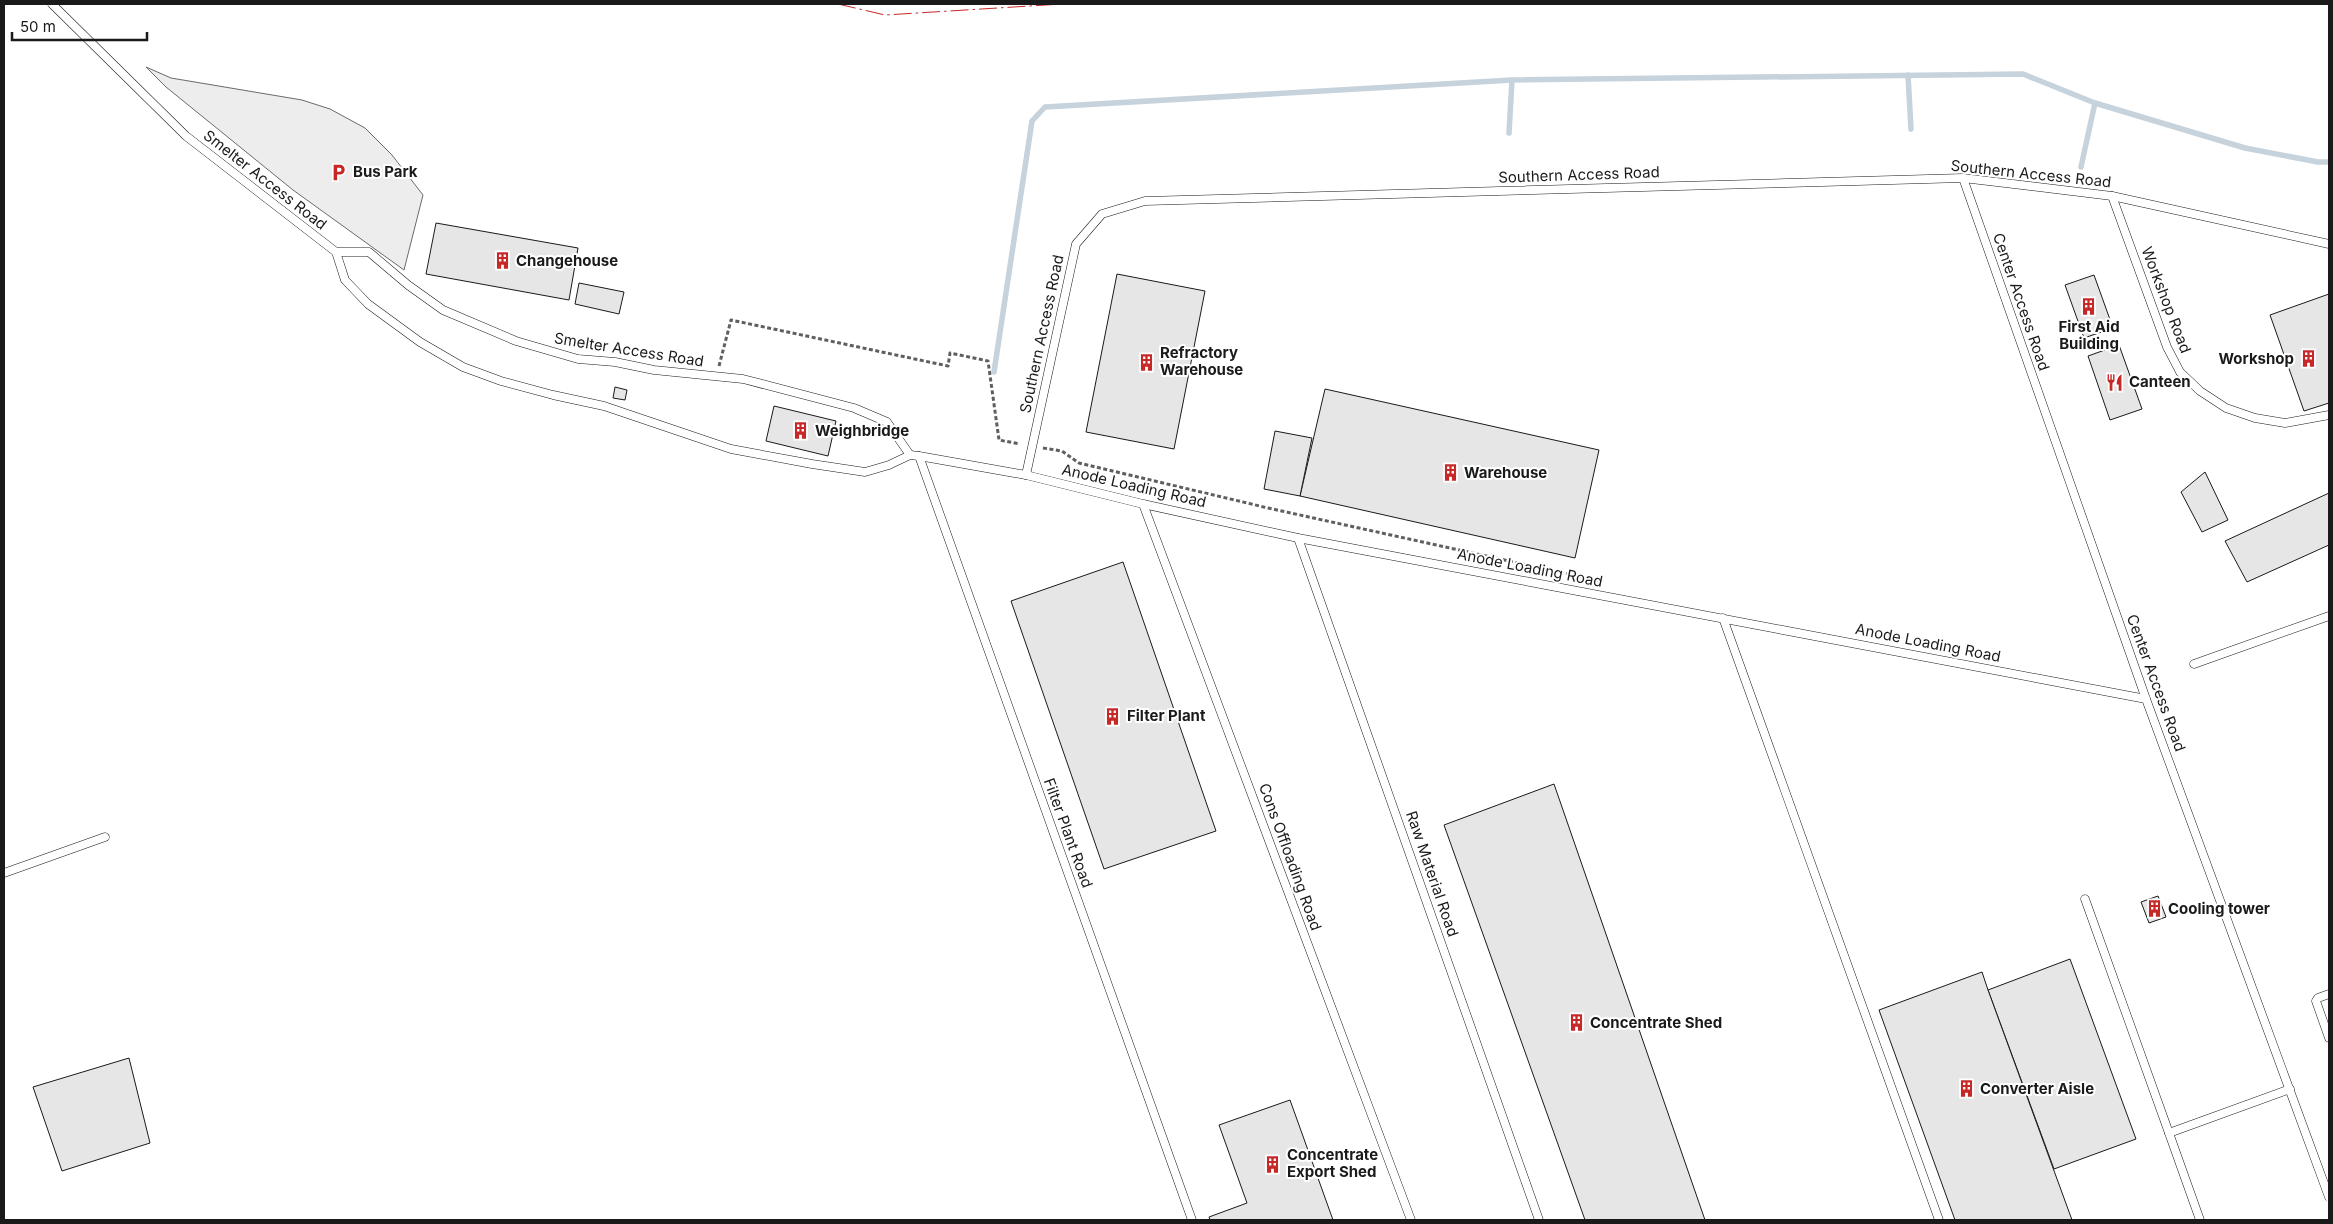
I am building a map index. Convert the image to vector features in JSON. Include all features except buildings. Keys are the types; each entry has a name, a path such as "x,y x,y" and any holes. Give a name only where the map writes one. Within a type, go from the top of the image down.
{"lane":[{"name":"Smelter Access Road","path":"52,4 186,136 336,252 370,252 408,285 443,310 524,344 578,358 615,362 654,370 716,376 772,386 854,408 887,422 910,455"},
{"name":"Southern Access Road","path":"1026,474 1076,244 1102,214 1145,201 1963,178 2112,196 2329,244"},
{"name":"Center Access Road","path":"1963,178 2146,699 2329,1196"},
{"name":"Workshop Road","path":"2112,196 2167,347 2180,372 2200,391 2226,408 2255,418 2285,423 2329,415"},
{"path":"336,252 345,280 368,304 420,342 462,367 501,381 604,406 731,449 795,461 865,472 889,466 910,455"},
{"name":"Anode Loading Road","path":"910,455 1026,474 1143,504 1298,538 2146,699"},
{"name":"Filter Plant Road","path":"919,456 1192,1220"},
{"name":"Cons Offloading Road","path":"1143,504 1411,1220"},
{"name":"Raw Material Road","path":"1298,538 1539,1220"},
{"path":"2194,664 2329,616"},
{"path":"1723,618 1939,1220"},
{"path":"4,873 105,837"},
{"path":"2085,899 2200,1220"},
{"path":"2329,994 2318,998 2316,1001 2329,1038"},
{"path":"2169,1133 2290,1090"}],"path":[{"path":"716,376 731,320 948,366 950,354 988,361 999,440 1062,451 1080,463 1268,508 1610,583"}],"shaded area":[{"name":"Bus Park","path":"146,67 171,78 302,100 330,109 365,128 392,155 423,195 404,270 293,190 166,87"}],"waterway":[{"path":"994,372 1032,121 1045,107 1512,80 2023,74 2095,103 2245,148 2318,162 2329,162"},
{"path":"1908,75 1911,129"},
{"path":"1509,133 1512,80"},
{"path":"2081,167 2095,103"}],"power":[{"path":"838,4 885,15 1062,4"}],"place":[{"name":"Bus Park","path":"339,172"},
{"name":"Changehouse","path":"502,261"},
{"name":"First Aid Building","path":"2089,306"},
{"name":"Workshop","path":"2308,359"},
{"name":"Refractory Warehouse","path":"1146,362"},
{"name":"Canteen","path":"2115,382"},
{"name":"Weighbridge","path":"801,431"},
{"name":"Warehouse","path":"1450,473"},
{"name":"Filter Plant","path":"1113,716"},
{"name":"Cooling tower","path":"2154,909"},
{"name":"Concentrate Shed","path":"1576,1023"},
{"name":"Converter Aisle","path":"1966,1089"},
{"name":"Concentrate Export Shed","path":"1273,1164"}]}
